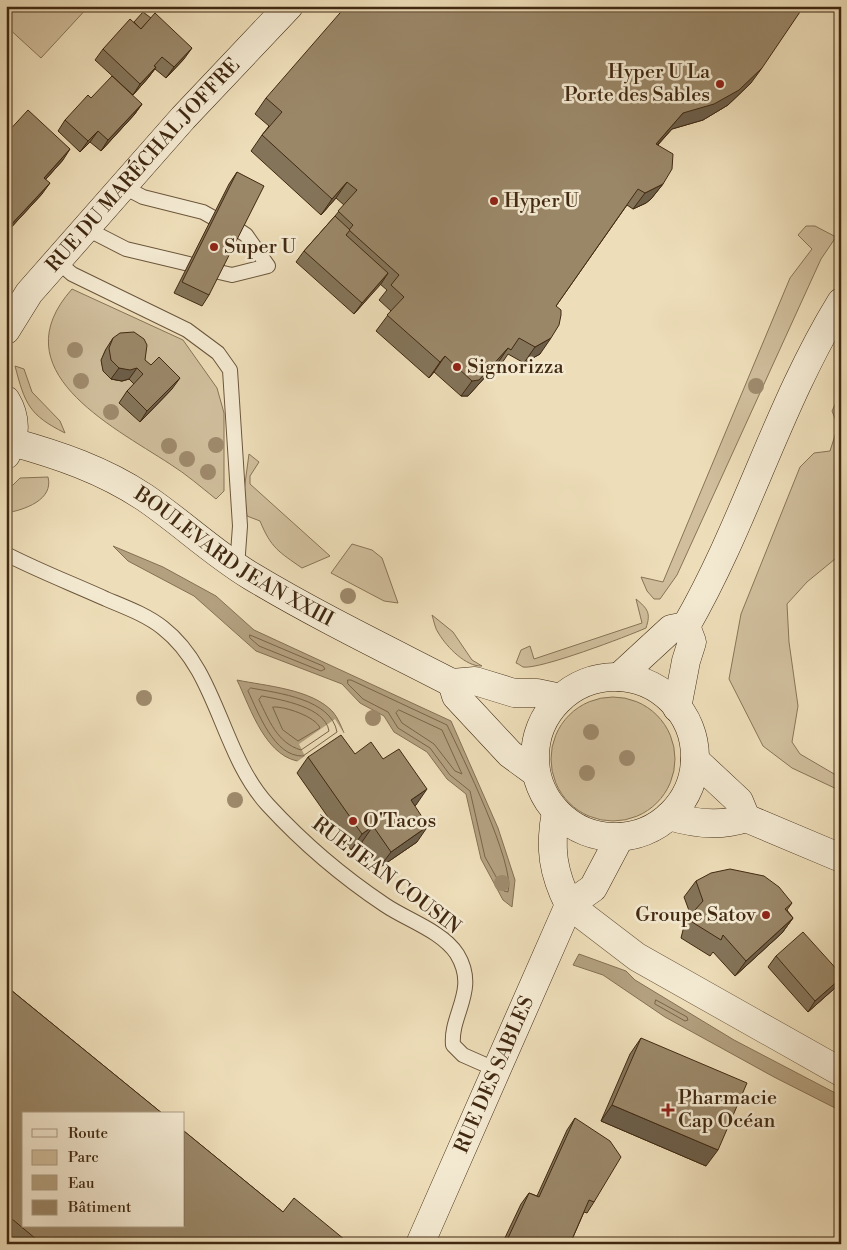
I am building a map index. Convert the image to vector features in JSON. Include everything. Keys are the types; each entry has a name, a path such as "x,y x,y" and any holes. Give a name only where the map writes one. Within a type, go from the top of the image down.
{"main road":[{"name":"RUE DU MARÉCHAL JOFFRE","path":"10,314 183,118 289,6"},
{"path":"678,708 686,661 692,642 686,626 736,527 810,357 841,302"},
{"path":"6,400 14,418 9,449"},
{"name":"BOULEVARD JEAN XXIII","path":"9,449 62,455 118,481 145,497 237,567 350,631 452,683"},
{"path":"619,677 671,629 686,626"},
{"path":"619,677 641,682 661,692 678,708 687,724 693,742 695,760 691,781 682,800 669,816 655,827 638,834 620,837 597,835 582,830 556,812 543,794 536,773 534,752 539,732 547,714 561,698 578,686 598,679 619,677"},
{"path":"536,773 510,754 456,696 452,683 475,681 514,693 537,693 561,698"},
{"path":"695,760 739,801 746,818"},
{"path":"556,812 551,839 558,882 569,905 638,957 841,1072"},
{"path":"669,816 686,822 728,824 746,818 841,858"},
{"path":"569,905 593,888 620,837"},
{"name":"RUE DES SABLES","path":"420,1244 569,905"}],"lane":[{"path":"122,186 143,197 203,212 212,217"},
{"path":"85,228 126,249 189,264"},
{"path":"219,272 232,275 268,266 246,235 240,231"},
{"path":"57,261 72,274 187,330 218,354 230,370 240,526 237,567"},
{"name":"RUE JEAN COUSIN","path":"6,554 132,610 168,634 184,650 205,682 218,717 245,773 266,803 323,859 383,904 431,932 457,954 465,983 464,997 452,1035 453,1045 463,1055 497,1070"}],"green space":[{"path":"6,6 89,6 41,58 6,26"},
{"path":"806,226 815,226 836,237 821,259 677,575 660,599 654,599 647,591 641,577 663,582 790,278 812,249 798,235"},
{"path":"72,289 183,340 217,388 224,413 224,491 216,499 182,472 119,432 94,413 72,392 56,370 48,345 53,318","holes":["106,349 172,389 135,385 129,379 122,381 111,379 102,365 102,358"]},
{"path":"15,366 24,369 32,392 60,421 65,433 43,420 30,407 22,390"},
{"path":"841,392 841,559 835,559 807,582 787,604 789,642 798,706 792,742 800,754 841,778 841,791 792,768 763,746 729,679 741,614 800,467 814,453 830,451 838,426 832,411"},
{"path":"249,454 259,462 250,476 250,484 330,556 302,568 276,549 260,521 247,516 244,491"},
{"path":"48,477 49,485 42,498 29,506 6,513 6,492 20,478"},
{"path":"352,544 372,550 382,558 398,603 384,601 331,573"},
{"path":"636,599 647,612 646,628 584,652 532,667 523,667 516,663 521,650 530,646 534,659 642,623"},
{"path":"432,615 453,632 472,660 482,666 463,660 452,650 438,632"},
{"path":"613,697 637,702 657,715 670,735 675,759 670,783 657,803 637,816 613,821 589,816 569,803 556,783 551,759 556,735 569,715 589,702"}],"water":[{"path":"113,546 163,567 216,596 254,630 451,721 498,828 515,880 512,907 503,900 481,859 466,794 447,779 427,752 394,732 384,716 360,703 342,684 256,651 194,596 128,561"},
{"path":"237,680 301,693 313,698 333,712 344,733 304,762 291,759 279,752 270,743 254,718"},
{"path":"579,954 626,971 635,980 734,1040 841,1096 841,1111 774,1077 665,1017 603,975 573,965"}],"pier":[{"path":"335,719 345,735 338,742 304,764 295,763 305,756 299,744"}],"building":[{"name":"Hyper U","path":"346,6 804,6 762,68 739,90 714,104 683,113 656,144 673,154 672,169 663,184 645,193 638,189 556,306 561,310 561,315 559,325 551,338 535,347 519,338 511,350 508,348 479,380 472,381 445,356 440,362 387,315 404,297 391,285 399,275 349,230 353,225 338,211 357,190 347,182 332,199 262,135 282,112 266,98"},
{"path":"143,12 151,18 141,29 134,22"},
{"path":"155,13 192,48 174,67 162,57 154,66 156,67 140,84 103,49 130,19 141,29"},
{"path":"112,76 142,104 108,140 98,131 88,141 65,120 88,95 91,98"},
{"path":"28,110 70,149 44,178 50,183 6,230 6,153 10,149 6,146 6,134"},
{"name":"Super U","path":"237,172 264,186 209,295 182,282"},
{"path":"335,216 350,230 346,235 388,273 362,303 304,251"},
{"path":"134,332 144,339 147,345 145,360 151,365 159,357 180,378 147,411 127,391 143,374 137,368 130,370 119,368 111,360 109,348 113,338 120,333"},
{"path":"341,735 355,754 371,742 383,759 399,749 427,789 411,800 428,826 391,852 373,826 362,834 308,757"},
{"path":"730,869 764,876 779,887 792,903 785,909 793,918 746,961 723,935 721,940 692,922 695,910 703,901 696,881 711,873"},
{"path":"803,932 841,974 841,978 815,1001 776,956"},
{"path":"6,986 161,1112 22,1112 22,1227 6,1214"},
{"name":"Pharmacie Cap Océan","path":"641,1038 747,1083 718,1150 612,1105"},
{"path":"575,1118 610,1141 621,1157 594,1202 589,1200 570,1244 519,1244 508,1238 529,1193 539,1197"},
{"path":"185,1132 283,1212 294,1198 350,1244 42,1244 23,1228 185,1228"}],"place":[{"name":"Hyper U La Porte des Sables","path":"720,84"},
{"name":"Hyper U","path":"494,201"},
{"name":"Super U","path":"214,247"},
{"name":"Signorizza","path":"457,367"},
{"name":"O'Tacos","path":"353,821"},
{"name":"Groupe Satov","path":"766,915"},
{"name":"Pharmacie Cap Océan","path":"668,1110"}]}
